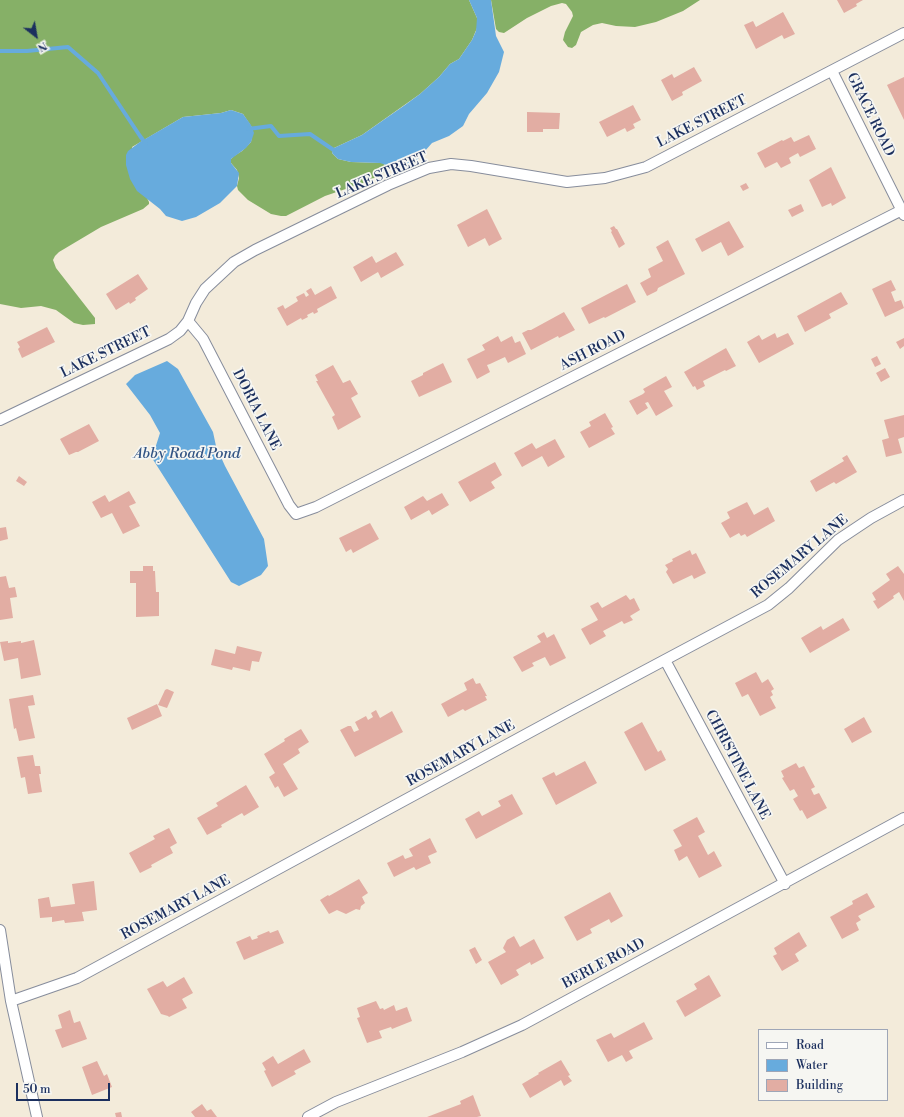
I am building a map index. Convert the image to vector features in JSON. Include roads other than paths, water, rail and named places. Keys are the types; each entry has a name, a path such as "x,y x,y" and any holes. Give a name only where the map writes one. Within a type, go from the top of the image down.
{"street":[{"name":"LAKE STREET","path":"0,420 169,339 180,331 188,321 196,303 205,289 234,262 255,250 388,185 429,168 451,164 472,166 567,182 605,178 646,167 904,33"},
{"name":"GRACE ROAD","path":"832,71 903,213"},
{"name":"ASH ROAD","path":"296,514 316,507 903,213"},
{"name":"DORIA LANE","path":"188,321 203,339 289,505 296,514"},
{"name":"ROSEMARY LANE","path":"11,1001 77,978 768,605 838,540 871,518 904,500"},
{"name":"CHRISTINE LANE","path":"665,660 785,884"},
{"name":"BERLE ROAD","path":"308,1117 336,1102 462,1052 522,1025 602,980 785,884 904,818"},
{"path":"0,930 11,1001 36,1117"}],"water":[{"path":"469,0 491,0 496,36 504,52 499,72 487,93 469,114 463,126 449,136 432,143 417,160 407,165 388,168 386,165 380,163 351,162 338,159 332,153 334,148 362,135 405,105 439,77 450,64 459,59 472,40 476,31 477,18"},
{"path":"231,110 243,114 251,125 254,133 251,142 246,148 231,159 231,163 239,173 237,186 220,203 196,217 182,221 166,216 160,209 137,191 130,179 126,165 126,155 128,151 140,142 183,117 221,113"},
{"name":"Abby Road Pond","path":"167,361 178,369 213,432 216,446 225,466 264,539 268,566 261,575 239,586 231,582 152,458 160,433 150,415 126,384 135,375"}],"waterway":[{"path":"0,51 27,51 68,47 98,73 146,144"},
{"path":"248,129 271,126 279,136 310,134 338,153"}]}
